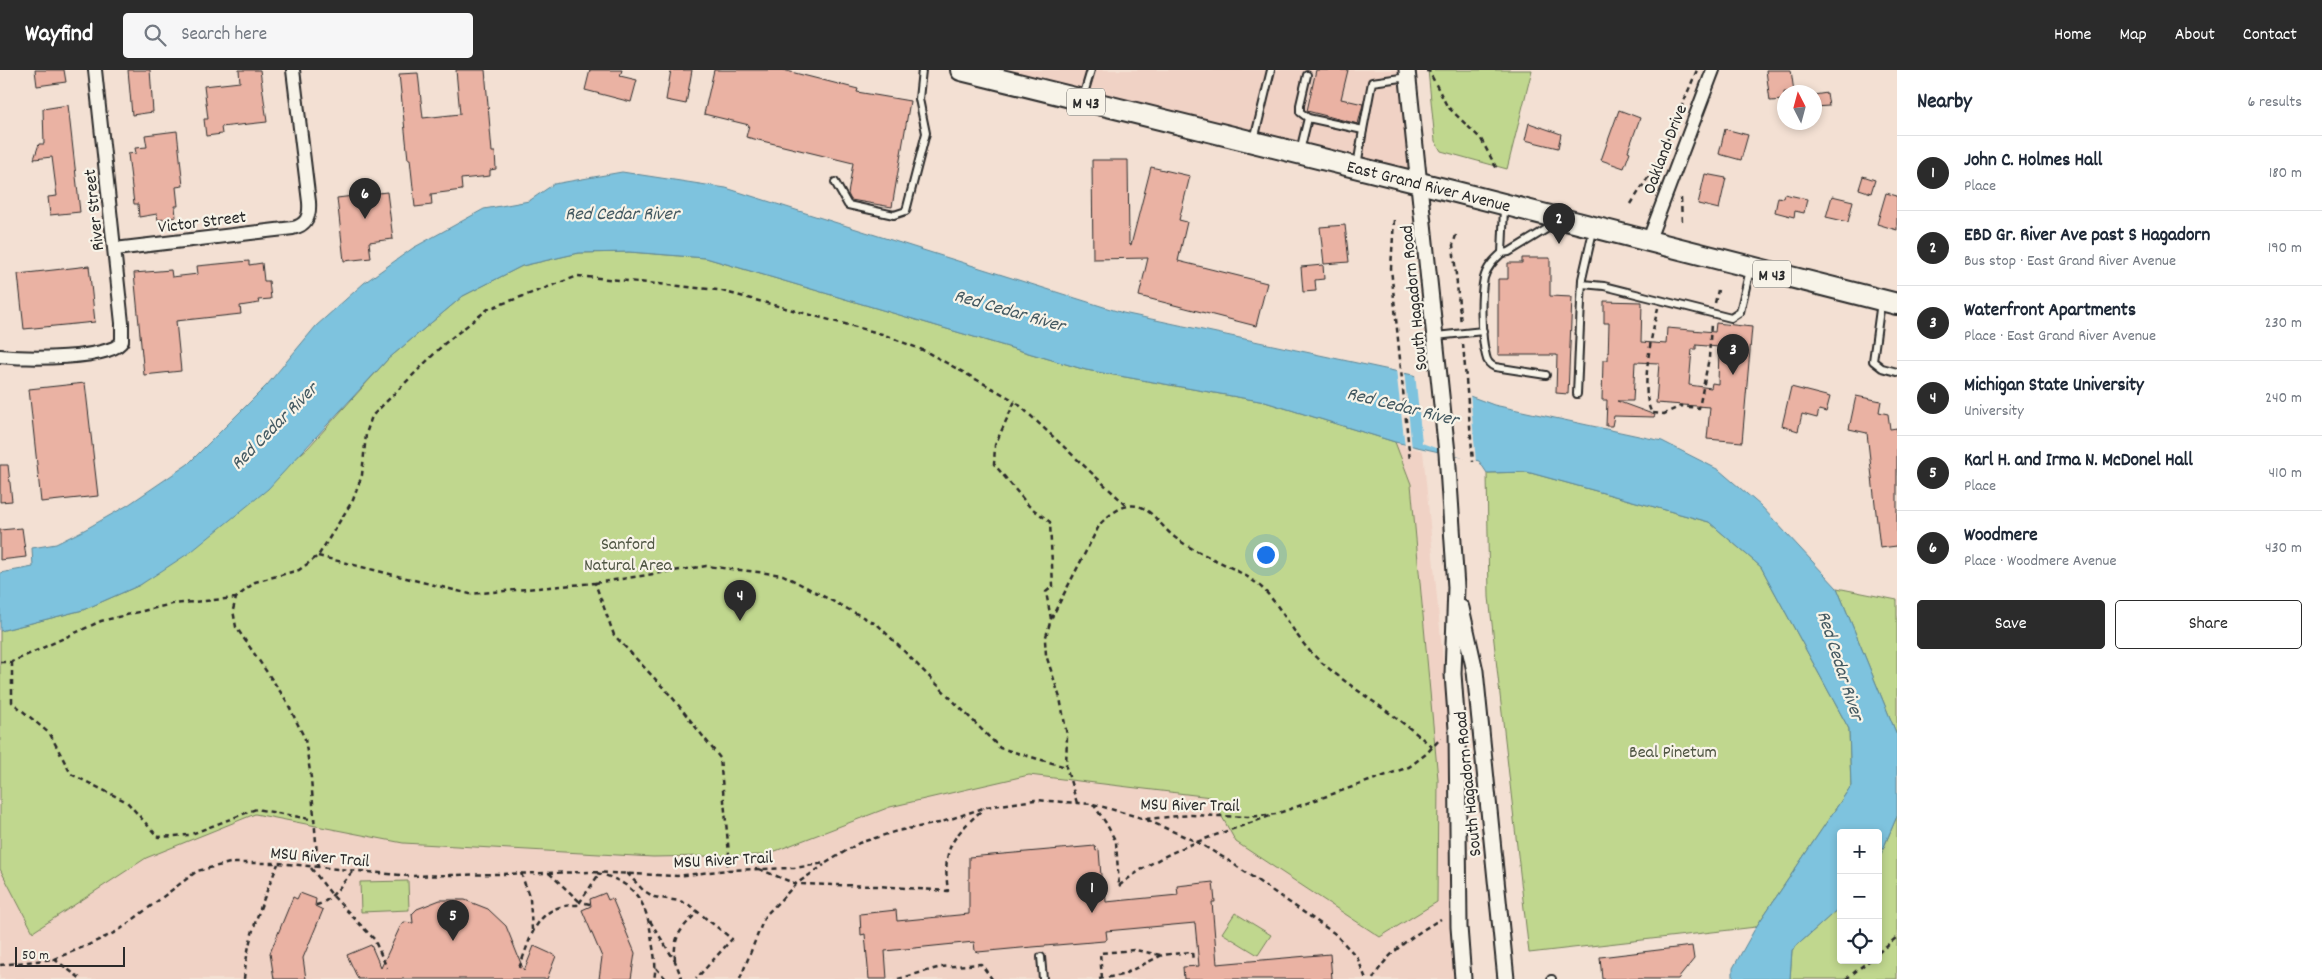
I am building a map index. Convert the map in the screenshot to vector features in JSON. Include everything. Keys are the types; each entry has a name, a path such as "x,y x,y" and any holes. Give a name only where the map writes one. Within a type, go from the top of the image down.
{"main road":[{"name":"East Grand River Avenue","path":"971,71 1889,302"}],"street":[{"name":"River Street","path":"0,356 34,359 102,352 119,346 122,341 115,249 95,70"},
{"name":"Victor Street","path":"115,249 292,228 300,226 307,221 310,212 294,70"},
{"name":"Oakland Drive","path":"1648,242 1713,70"},
{"name":"South Hagadorn Road","path":"1408,73 1440,375 1456,587 1453,674 1457,729 1458,927 1463,979"},
{"name":"South Hagadorn Road","path":"1456,587 1475,672 1506,979"}],"lane":[{"path":"835,182 848,205 894,215 906,211 926,133 919,99 922,70"},
{"path":"1082,100 1090,70"},
{"path":"1253,143 1271,70"},
{"path":"1357,169 1372,82 1408,73"},
{"path":"1307,75 1300,112 1308,118 1363,130"},
{"path":"1300,155 1308,118"},
{"path":"1502,254 1504,204"},
{"path":"1546,375 1495,367 1490,364 1486,357 1483,331 1484,278 1492,262 1502,254 1509,252 1563,219"},
{"path":"1577,394 1582,284 1594,227"},
{"path":"1582,284 1604,286 1731,318 1740,312 1750,268"},
{"path":"1889,302 1873,361 1882,368 1897,372"},
{"path":"1436,336 1483,331"},
{"path":"1041,957 1043,979"}],"path":[{"path":"1631,204 1659,160 1696,70"},
{"path":"1426,71 1430,71 1447,106 1481,139 1497,169"},
{"path":"1681,196 1682,223"},
{"path":"1394,220 1391,268 1410,461"},
{"path":"1456,235 1453,245 1473,462"},
{"path":"318,868 315,820 305,739 286,700 236,627 232,610 236,598 255,582 299,570 318,556 353,500 362,475 366,434 372,416 444,344 488,309 578,276 718,290 882,334 925,351 1015,402 1127,506"},
{"path":"1660,300 1653,326 1646,384 1648,407 1652,413 1664,414 1681,406 1699,408 1710,358 1710,326 1718,290"},
{"path":"1015,402 995,445 994,464 1029,506 1050,522 1053,586 1046,592 1051,619"},
{"path":"1077,803 1066,767 1067,735 1060,698 1046,655 1045,640 1051,619 1100,524 1112,511 1127,506 1143,508 1175,538 1198,553 1248,577 1263,590 1302,645 1320,662 1432,747"},
{"path":"318,556 470,594 595,583 706,566 783,575 878,625 1000,748 1066,767"},
{"path":"595,583 614,635 672,698 720,758 729,854 727,870"},
{"path":"0,662 12,662 101,621 172,604 236,598"},
{"path":"12,662 12,702 50,734 71,774 127,802 158,837 189,836 256,809 315,820"},
{"name":"MSU River Trail","path":"0,965 54,959 118,931 197,871 230,863 278,864 409,876 590,872 677,876 727,870 794,868 826,863 858,843 897,830 939,823 986,807 1035,800 1093,804 1145,819 1191,815 1248,817 1276,814 1409,767 1441,738"},
{"path":"1093,804 1116,842 1119,886 1158,858 1276,814"},
{"path":"758,869 796,884 877,886 948,891 945,860 952,839 986,807"},
{"path":"1145,819 1198,842 1334,933 1357,957 1366,979"},
{"path":"740,979 765,916 796,884 826,863"},
{"path":"244,979 253,925 278,864"},
{"path":"310,867 332,895 374,939 387,968"},
{"path":"316,905 321,904 332,895 352,872"},
{"path":"548,872 580,902 590,904"},
{"path":"590,872 611,876 640,896 649,920 675,961 682,979"},
{"path":"521,873 530,899 532,932"},
{"path":"627,873 643,890 654,896 680,900 698,911 732,939 696,979"},
{"path":"519,968 532,932 543,916 567,905 577,905 599,874"},
{"path":"675,961 674,944 680,931 698,911"},
{"path":"1373,979 1378,969 1403,944 1441,919"},
{"path":"649,920 656,968 654,979"},
{"path":"1882,949 1897,936"},
{"path":"1162,955 1122,975 1101,978 1100,953 1135,950 1162,955 1192,952 1193,962"},
{"path":"54,959 81,979"},
{"path":"898,979 941,968 980,964 992,979"},
{"path":"1846,979 1865,964"},
{"path":"656,968 666,979"}],"shaded area":[{"path":"974,70 1405,70 1418,181"},
{"name":"Sanford Natural Area","path":"1086,370 1265,402 1423,451 1447,702 1451,786 1450,918 1454,979 0,979 0,631"}],"green space":[{"path":"1428,70 1532,70 1507,169 1441,151 1435,141"},
{"name":"Sanford Natural Area","path":"629,252 706,258 1086,370 1265,402 1395,442 1411,484 1438,779 1437,902 1380,937 1236,842 1211,797 1029,775 890,807 765,855 653,857 403,843 255,814 146,858 33,932 0,869 0,631 83,610 140,585 308,448 388,359 463,296 522,266 579,253"},
{"name":"Beal Pinetum","path":"1527,472 1709,522 1761,567 1849,729 1851,786 1756,927 1529,953 1489,597 1487,473"},
{"path":"1837,588 1897,600 1897,735"},
{"path":"1897,816 1897,979 1790,979 1792,950 1837,910 1837,964 1882,964 1882,852"},
{"path":"408,881 409,910 361,912 360,882"},
{"path":"1235,913 1271,935 1258,955 1222,933"}],"water":[{"name":"Red Cedar River","path":"622,172 726,188 1123,313 1413,375 1494,405 1662,441 1719,470 1761,506 1837,588 1897,735 1897,816 1882,852 1882,829 1837,829 1837,910 1792,950 1790,979 1733,979 1733,968 1756,927 1851,786 1849,729 1761,567 1709,522 1527,472 1487,473 1479,461 1395,442 1265,402 1086,370 706,258 629,252 579,253 522,266 463,296 388,359 268,489 192,551 140,585 83,610 0,631 0,573 33,567 32,548 56,544 86,529 128,505 188,464 267,385 316,326 364,283 413,248 484,209 529,201 554,184"}],"pier":[{"path":"1396,369 1404,370 1412,449 1405,447"},
{"path":"1415,373 1470,393 1476,463 1422,443"}],"building":[{"path":"35,70 64,70 66,82 37,86"},
{"path":"128,70 150,70 153,112 132,115"},
{"path":"239,70 260,70 267,122 221,127 222,134 206,136 204,119 208,119 204,86 240,82"},
{"path":"456,70 485,70 492,152 495,152 496,169 490,170 490,176 461,179 462,190 431,194 432,205 415,207 399,74 418,73 423,118 460,114"},
{"path":"590,70 622,70 620,76 637,80 631,102 585,90"},
{"path":"671,70 692,70 686,104 666,100"},
{"path":"714,70 783,70 858,89 857,92 910,101 892,207 851,200 848,194 853,163 746,137 749,125 704,114"},
{"path":"1316,70 1348,70 1341,99 1363,104 1358,124 1307,111"},
{"path":"1766,70 1791,70 1793,85 1777,85 1777,100 1770,101"},
{"path":"1827,93 1829,106 1822,106 1822,94"},
{"path":"68,105 80,212 50,215 48,197 57,196 52,157 34,159 39,144 44,144 43,109"},
{"path":"1619,110 1640,118 1624,168 1601,160"},
{"path":"1529,123 1561,134 1558,148 1525,140"},
{"path":"1725,129 1748,135 1741,160 1719,154"},
{"path":"177,131 183,186 176,187 178,206 175,206 176,217 158,220 157,214 139,217 138,204 134,204 128,154 136,153 135,148 147,147 145,135"},
{"path":"1092,160 1128,160 1129,244 1131,245 1151,167 1190,176 1179,220 1187,222 1178,261 1267,283 1256,326 1139,296 1148,258 1093,259"},
{"path":"1705,174 1726,178 1719,209 1698,204"},
{"path":"1863,176 1875,180 1871,193 1859,189"},
{"path":"387,192 393,239 369,242 371,258 344,261 337,198"},
{"path":"1886,193 1897,196 1897,230 1877,224"},
{"path":"1784,194 1807,199 1804,213 1795,211 1794,217 1775,212 1778,197 1783,198"},
{"path":"1832,196 1853,201 1848,222 1826,217"},
{"path":"1345,225 1349,262 1324,264 1320,227"},
{"path":"1522,258 1550,258 1550,296 1572,297 1568,394 1556,393 1557,355 1498,355 1498,279 1508,279 1508,263 1522,263"},
{"path":"249,261 249,265 262,263 264,281 269,281 271,299 258,300 259,303 240,306 241,314 176,321 181,371 144,375 134,273 171,270 172,277 198,274 197,266"},
{"path":"1323,265 1324,279 1315,280 1316,291 1303,292 1301,267"},
{"path":"89,266 95,322 24,329 18,274"},
{"path":"1604,301 1642,302 1641,342 1666,344 1667,328 1715,332 1716,323 1752,327 1742,442 1707,439 1710,407 1656,403 1659,363 1635,362 1633,401 1617,401 1655,415 1654,417 1614,416 1612,426 1606,426 1607,400 1602,400 1603,360 1608,360 1609,323 1604,323","holes":["1696,345 1719,347 1718,384 1712,383 1711,388 1689,385 1692,349 1696,349"]},
{"path":"85,383 98,496 41,502 29,389"},
{"path":"1791,387 1830,397 1826,412 1819,410 1817,418 1802,414 1798,431 1782,426"},
{"path":"1856,396 1881,401 1879,412 1888,414 1890,429 1897,428 1897,546 1880,548 1867,433 1849,429"},
{"path":"0,465 8,465 12,501 0,502"},
{"path":"22,528 26,557 0,560 0,530"},
{"path":"1095,846 1096,851 1099,850 1102,889 1105,889 1106,902 1178,895 1177,886 1213,882 1215,902 1212,902 1217,964 1330,954 1332,979 1184,979 1183,967 1199,966 1195,923 1106,931 1107,939 1104,941 978,952 975,951 974,942 885,951 887,979 869,979 865,934 861,935 860,914 896,910 897,921 969,914 969,857"},
{"path":"300,893 316,899 315,906 323,910 303,958 306,979 274,979 270,953 293,897 297,899"},
{"path":"605,893 608,900 612,898 635,953 631,979 599,979 602,957 582,910 591,906 590,899"},
{"path":"440,900 465,900 488,909 506,926 524,971 534,946 556,956 547,979 358,979 347,955 371,945 381,968 404,922 413,923 412,914 417,909"},
{"path":"1692,946 1694,959 1678,979 1602,979 1600,957"}],"place":[{"name":"Woodmere","path":"365,219"},
{"name":"EBD Gr. River Ave past S Hagadorn","path":"1559,244"},
{"name":"Waterfront Apartments","path":"1733,375"},
{"name":"Michigan State University","path":"740,621"},
{"name":"John C. Holmes Hall","path":"1092,913"},
{"name":"Karl H. and Irma N. McDonel Hall","path":"453,941"}]}
